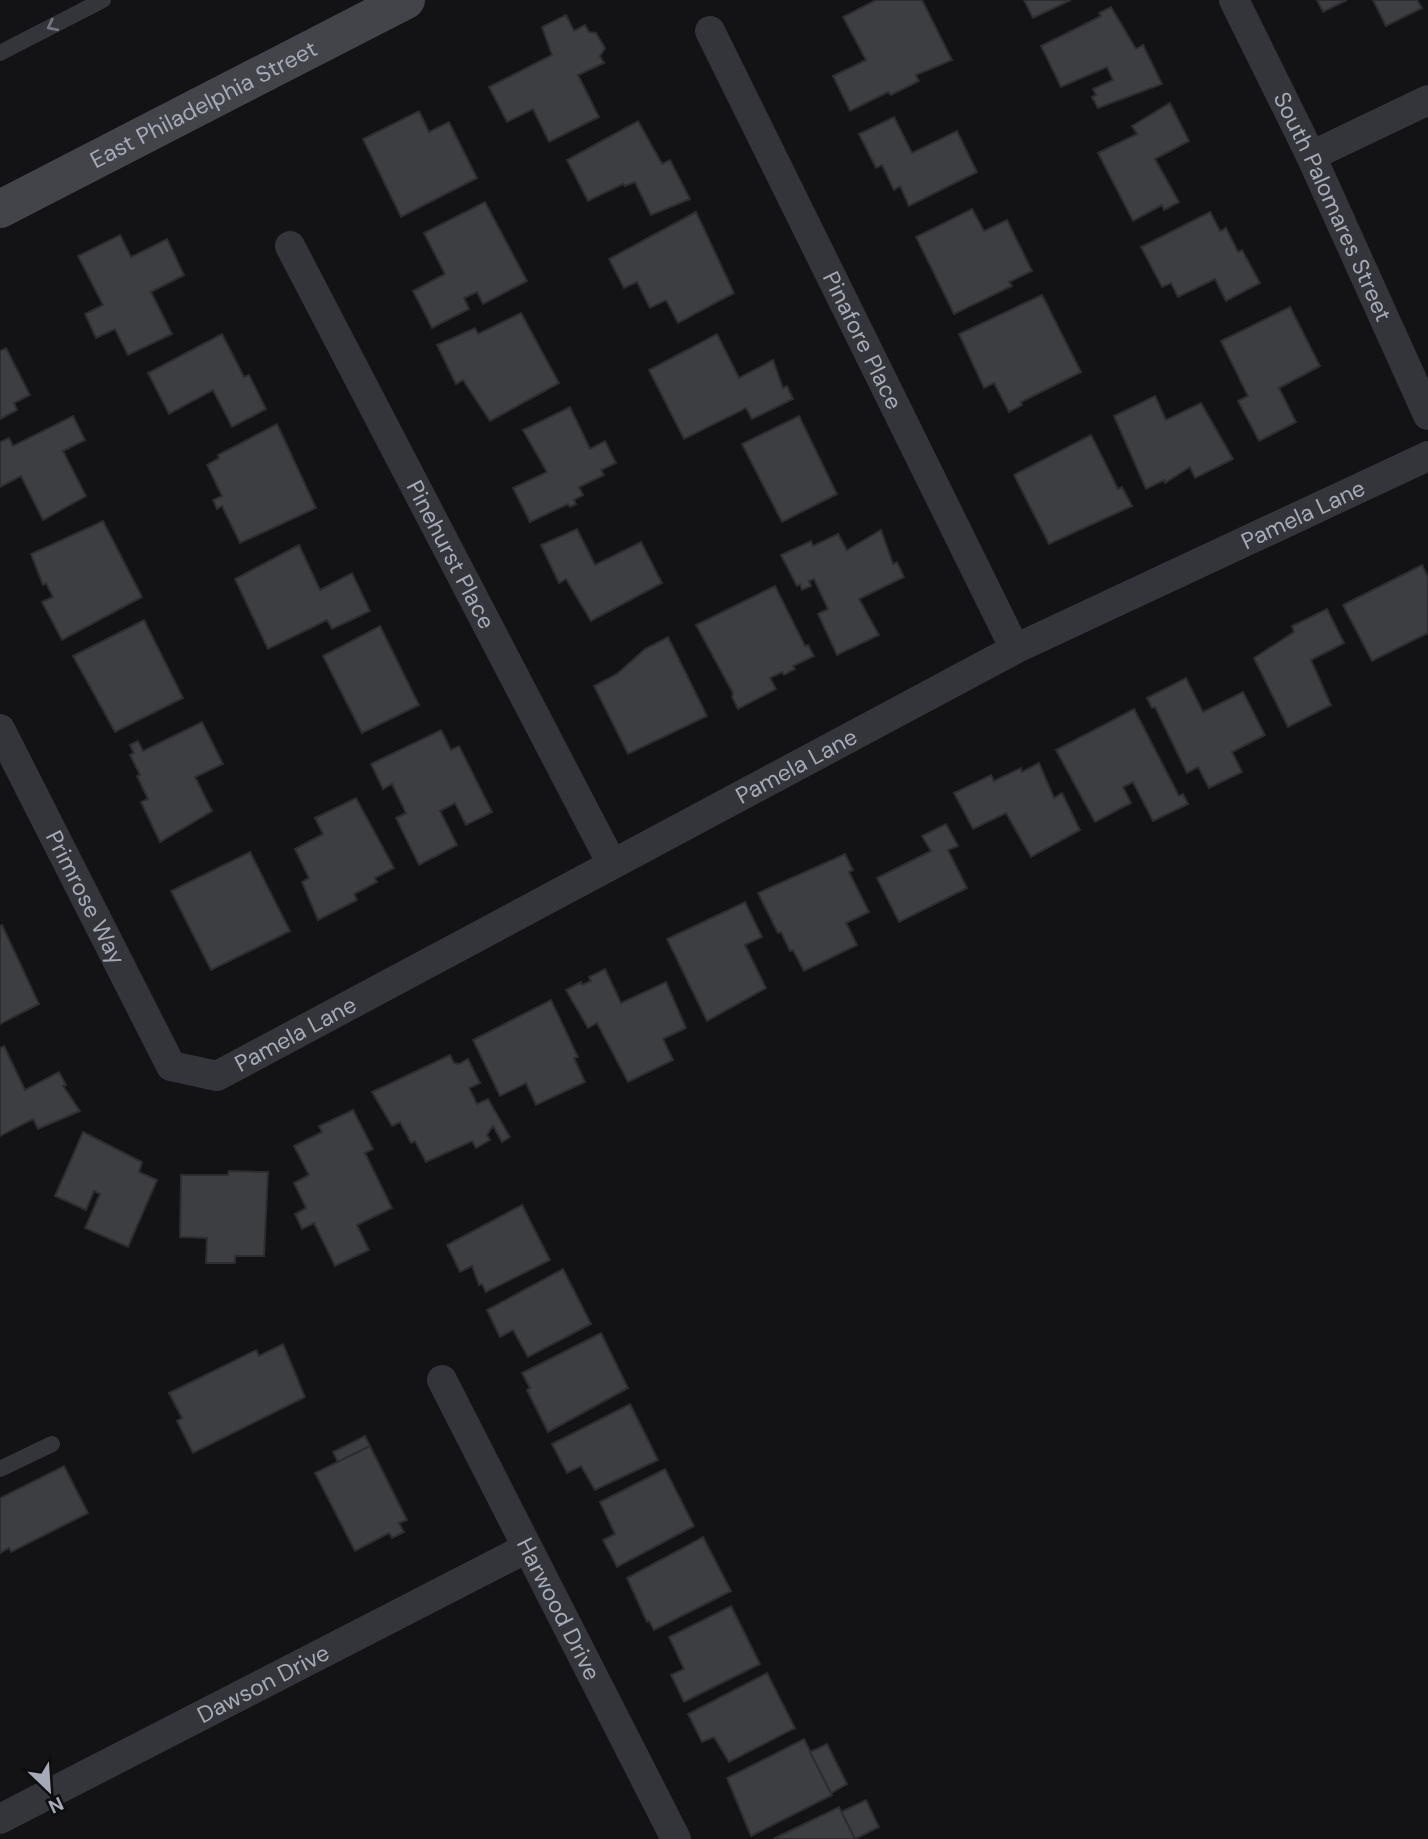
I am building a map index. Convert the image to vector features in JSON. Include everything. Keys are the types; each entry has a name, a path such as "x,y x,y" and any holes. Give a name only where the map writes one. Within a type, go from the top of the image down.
{"street":[{"name":"East Philadelphia Street","path":"0,209 407,0"},
{"name":"South Palomares Street","path":"1234,0 1311,156 1428,415"},
{"name":"Pinafore Place","path":"710,31 1015,649"},
{"path":"1311,156 1428,100"},
{"name":"Pinehurst Place","path":"290,246 612,864"},
{"name":"Pamela Lane","path":"171,1066 217,1076 1015,649 1428,456"},
{"name":"Primrose Way","path":"0,729 171,1066"},
{"name":"Harwood Drive","path":"442,1380 676,1839"},
{"name":"Dawson Drive","path":"0,1819 527,1548"}],"lane":[{"path":"0,52 103,0"},
{"path":"0,1469 52,1444"}],"building":[{"path":"876,0 922,0 952,60 916,75 919,81 891,95 888,92 850,111 833,76 866,60 843,17"},
{"path":"1024,0 1071,0 1033,18"},
{"path":"1317,0 1347,0 1323,12"},
{"path":"1373,0 1417,0 1422,8 1386,26"},
{"path":"1111,7 1136,49 1143,45 1162,84 1098,108 1092,97 1096,95 1093,89 1113,80 1107,67 1061,87 1041,46 1101,16 1099,13"},
{"path":"566,15 574,31 585,25 589,32 596,33 605,48 600,56 604,63 578,75 599,117 549,142 533,109 507,122 489,87 552,55 542,27"},
{"path":"1170,103 1189,141 1155,159 1179,202 1164,210 1162,205 1133,221 1098,153 1137,134 1132,126"},
{"path":"419,111 429,132 449,122 477,178 401,217 363,139"},
{"path":"894,117 912,153 957,131 977,172 909,206 900,186 894,190 882,165 876,168 859,134"},
{"path":"638,121 662,164 670,160 690,199 651,215 635,182 625,186 623,184 588,201 567,160"},
{"path":"485,202 527,281 483,304 477,292 464,298 469,309 432,328 413,291 445,274 424,233"},
{"path":"972,209 984,231 1007,220 1032,271 1009,282 1012,286 954,314 916,237"},
{"path":"696,212 734,293 678,323 666,300 650,308 637,282 624,288 609,259"},
{"path":"1210,212 1220,231 1226,228 1238,252 1242,250 1260,283 1226,301 1215,279 1178,297 1171,283 1162,287 1141,247"},
{"path":"120,235 131,257 167,239 184,275 151,292 172,334 128,355 115,329 96,338 85,314 103,305 78,256"},
{"path":"1042,295 1081,372 1021,402 1022,405 1009,412 994,383 984,388 959,334"},
{"path":"1290,307 1320,366 1279,388 1296,422 1259,441 1238,401 1248,396 1221,341"},
{"path":"521,313 559,383 490,421 463,380 456,384 437,345 475,328 478,334"},
{"path":"222,334 244,377 249,375 266,409 232,427 213,390 169,414 148,373"},
{"path":"717,334 739,378 773,360 783,388 787,386 793,399 752,419 746,408 684,439 649,370"},
{"path":"6,348 30,395 14,403 17,410 0,419 0,351"},
{"path":"1155,396 1166,420 1201,403 1233,459 1195,478 1190,467 1165,483 1164,480 1146,489 1114,416"},
{"path":"570,407 590,449 605,441 616,463 601,470 604,475 579,487 583,495 574,500 576,504 570,507 568,504 530,522 513,488 547,472 523,430"},
{"path":"73,416 85,440 63,451 86,496 43,520 21,476 0,487 0,442 9,438 13,446"},
{"path":"799,416 837,494 782,522 742,444"},
{"path":"277,424 316,508 240,543 222,506 217,509 213,500 222,496 207,465 219,458 218,455"},
{"path":"1091,435 1118,489 1122,487 1132,506 1049,544 1014,475"},
{"path":"103,521 142,597 62,640 42,602 53,597 46,583 43,585 31,554"},
{"path":"577,529 595,565 641,542 662,583 591,621 566,579 559,583 541,545"},
{"path":"881,530 893,564 897,562 904,577 859,599 879,635 837,655 818,614 828,609 814,579 809,581 811,586 802,590 800,584 797,586 781,555 811,541 813,546 838,534 847,550"},
{"path":"299,545 320,590 352,573 370,611 332,629 327,620 268,649 235,579"},
{"path":"1422,565 1428,577 1428,633 1372,661 1343,605"},
{"path":"775,586 805,646 808,645 814,656 793,666 795,669 784,675 782,672 770,678 776,689 738,709 732,697 733,693 696,625"},
{"path":"1327,609 1344,643 1311,660 1331,705 1288,727 1254,658 1294,632 1292,626"},
{"path":"144,620 183,698 115,732 73,656"},
{"path":"380,626 419,705 362,733 323,656"},
{"path":"668,637 707,716 628,754 594,686 617,674 645,649"},
{"path":"1186,678 1203,712 1243,692 1265,735 1232,752 1242,772 1209,788 1198,767 1187,773 1155,707 1152,708 1147,698"},
{"path":"1134,709 1179,796 1183,794 1188,804 1153,821 1133,782 1123,787 1131,803 1095,822 1056,750"},
{"path":"202,722 223,764 195,777 212,811 160,842 141,802 148,799 130,755 134,753 130,745 138,741 143,751"},
{"path":"441,730 451,750 459,746 492,812 466,825 455,803 440,811 457,845 419,865 396,818 406,813 392,784 383,789 371,764"},
{"path":"1039,763 1054,798 1062,793 1080,830 1031,857 1006,813 973,829 954,793 991,775 994,781"},
{"path":"356,798 394,868 375,878 377,882 354,894 357,900 318,920 302,882 309,878 295,849 323,834 315,818"},
{"path":"946,824 958,846 948,850 967,888 899,922 877,878 931,851 922,836"},
{"path":"250,852 290,931 211,970 171,891"},
{"path":"845,854 853,870 849,872 869,912 846,923 857,945 804,971 781,932 778,933 758,893"},
{"path":"745,902 762,937 745,945 766,988 707,1021 667,939"},
{"path":"2,925 39,1004 0,1024 0,926"},
{"path":"605,969 621,1003 666,982 686,1028 663,1039 673,1060 628,1082 597,1023 588,1028 566,990 581,982 582,985 591,981 589,977"},
{"path":"551,1000 578,1057 574,1058 585,1082 536,1105 526,1083 500,1096 473,1040"},
{"path":"4,1046 25,1090 59,1072 66,1085 63,1086 80,1111 38,1129 33,1119 0,1136 0,1048"},
{"path":"450,1055 454,1063 459,1064 468,1059 480,1083 469,1088 477,1104 488,1099 510,1137 502,1142 493,1126 487,1135 490,1140 476,1148 472,1141 426,1162 415,1141 411,1143 400,1122 392,1126 372,1092"},
{"path":"353,1110 373,1149 365,1153 392,1208 357,1225 369,1250 335,1266 314,1223 302,1229 295,1214 306,1208 294,1183 309,1175 294,1146 322,1132 319,1126"},
{"path":"83,1132 142,1162 139,1172 157,1180 128,1247 85,1228 100,1194 94,1191 86,1210 55,1196"},
{"path":"229,1171 268,1172 264,1256 235,1256 235,1263 206,1263 207,1238 180,1237 181,1175 228,1175"},
{"path":"522,1205 550,1260 486,1292 482,1284 479,1285 472,1266 460,1272 447,1245"},
{"path":"563,1269 591,1324 528,1357 513,1330 500,1337 487,1310"},
{"path":"601,1333 628,1388 548,1432 527,1390 530,1388 522,1373"},
{"path":"283,1344 305,1397 193,1453 177,1421 182,1418 169,1393 256,1350 259,1356"},
{"path":"630,1404 658,1460 595,1490 581,1466 567,1473 552,1444"},
{"path":"365,1436 370,1446 338,1462 333,1452"},
{"path":"370,1446 407,1520 399,1523 404,1532 392,1538 389,1533 355,1551 315,1473"},
{"path":"64,1466 88,1513 11,1552 9,1548 0,1553 0,1498"},
{"path":"665,1469 694,1526 617,1567 603,1540 615,1534 600,1502"},
{"path":"703,1537 731,1591 654,1630 649,1621 647,1622 627,1578"},
{"path":"731,1606 760,1664 684,1702 671,1675 684,1669 669,1637"},
{"path":"767,1673 795,1728 729,1762 714,1737 702,1742 688,1714"},
{"path":"804,1739 832,1795 751,1836 727,1778"},
{"path":"827,1744 847,1784 831,1793 810,1752"},
{"path":"866,1800 879,1827 855,1839 841,1812"},
{"path":"839,1807 855,1839 775,1839 775,1838"}]}
